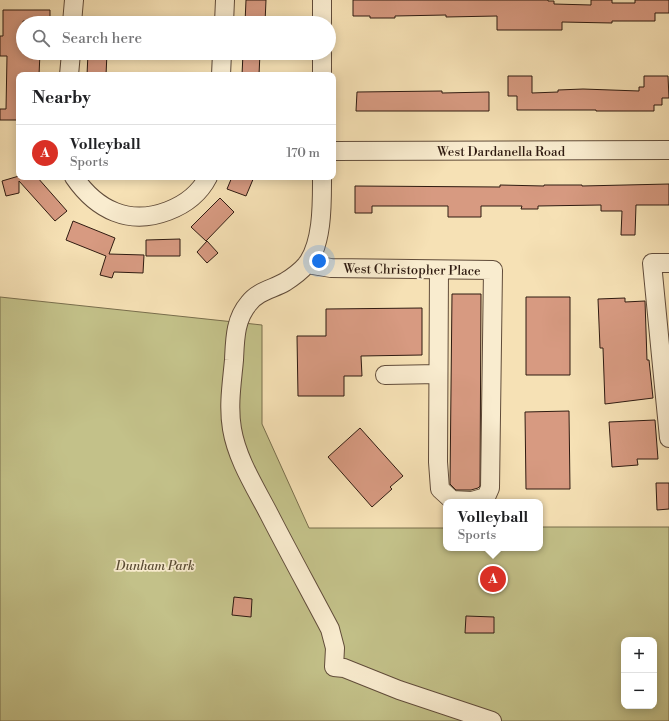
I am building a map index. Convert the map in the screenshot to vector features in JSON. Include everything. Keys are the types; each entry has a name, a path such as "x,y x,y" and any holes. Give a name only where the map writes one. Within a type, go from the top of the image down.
{"street":[{"path":"73,16 74,0"},
{"path":"224,16 225,0"},
{"path":"322,0 322,16"},
{"path":"69,72 70,60"},
{"path":"221,72 222,60"},
{"path":"322,60 322,72"},
{"name":"West Dardanella Road","path":"336,151 669,150"},
{"path":"76,180 90,197 102,206 116,213 134,216 167,212 181,205 199,190 206,180"},
{"path":"322,180 319,230 315,248 307,264 283,283 260,293 250,301 239,317 236,331 231,416 235,443 258,492 330,629 335,648 334,667 344,668 399,690 492,721"},
{"path":"669,263 652,263 669,438"},
{"name":"West Christopher Place","path":"307,264 331,268 493,270 490,488 486,497 479,499"},
{"path":"385,375 438,374 439,270"},
{"name":"West Christopher Place","path":"438,374 438,462 440,489 451,499"}],"green space":[{"name":"Dunham Park","path":"0,297 262,325 262,424 309,528 443,528 443,551 543,551 543,527 669,527 669,721 0,721"}],"building":[{"path":"246,0 266,0 265,16 245,16"},
{"path":"353,0 548,0 554,1 554,4 591,5 591,0 612,0 612,3 635,3 635,0 669,0 669,13 655,13 655,21 612,21 612,23 562,22 562,30 497,30 497,16 446,17 446,15 370,18 370,16 353,16"},
{"path":"3,10 50,10 50,16 16,16 16,60 40,60 39,72 16,72 16,120 0,120 0,109 6,109 7,56 0,56 0,36 3,36"},
{"path":"88,60 107,60 106,72 87,72"},
{"path":"243,60 260,60 259,72 242,72"},
{"path":"508,76 532,76 532,93 583,89 639,91 639,87 644,87 644,76 668,76 669,98 662,98 662,105 654,105 654,111 517,110 517,96 508,96"},
{"path":"442,91 442,93 489,92 489,111 356,111 357,92"},
{"path":"16,177 16,180 40,180 67,211 55,221 19,181 19,193 6,196 2,181"},
{"path":"231,180 253,180 246,196 227,189"},
{"path":"669,184 669,205 636,205 635,235 621,235 622,211 601,211 601,205 538,206 538,209 521,209 522,206 481,206 481,217 448,217 448,206 372,206 372,213 355,213 355,186 500,187 500,185 582,186"},
{"path":"220,198 234,212 206,241 191,227"},
{"path":"73,221 115,238 109,254 144,255 143,273 114,272 112,278 100,275 106,256 66,240"},
{"path":"180,239 180,256 146,256 146,240"},
{"path":"207,241 218,253 207,263 197,252"},
{"path":"452,294 481,294 480,486 471,490 456,490 450,484"},
{"path":"526,297 570,297 570,375 526,375"},
{"path":"625,298 625,302 645,301 647,360 649,360 653,398 605,404 603,348 600,348 598,299"},
{"path":"422,308 422,355 361,356 362,376 344,376 344,396 298,396 297,336 326,336 326,309"},
{"path":"569,411 570,489 526,489 525,412"},
{"path":"655,420 658,459 637,459 638,465 612,467 609,422"},
{"path":"360,428 403,476 390,487 392,489 372,507 328,457"},
{"path":"656,483 669,483 669,509 657,510"},
{"path":"234,597 252,599 251,617 232,615"},
{"path":"466,616 494,617 494,633 465,633"}],"place":[{"name":"Volleyball","path":"493,579"}]}
